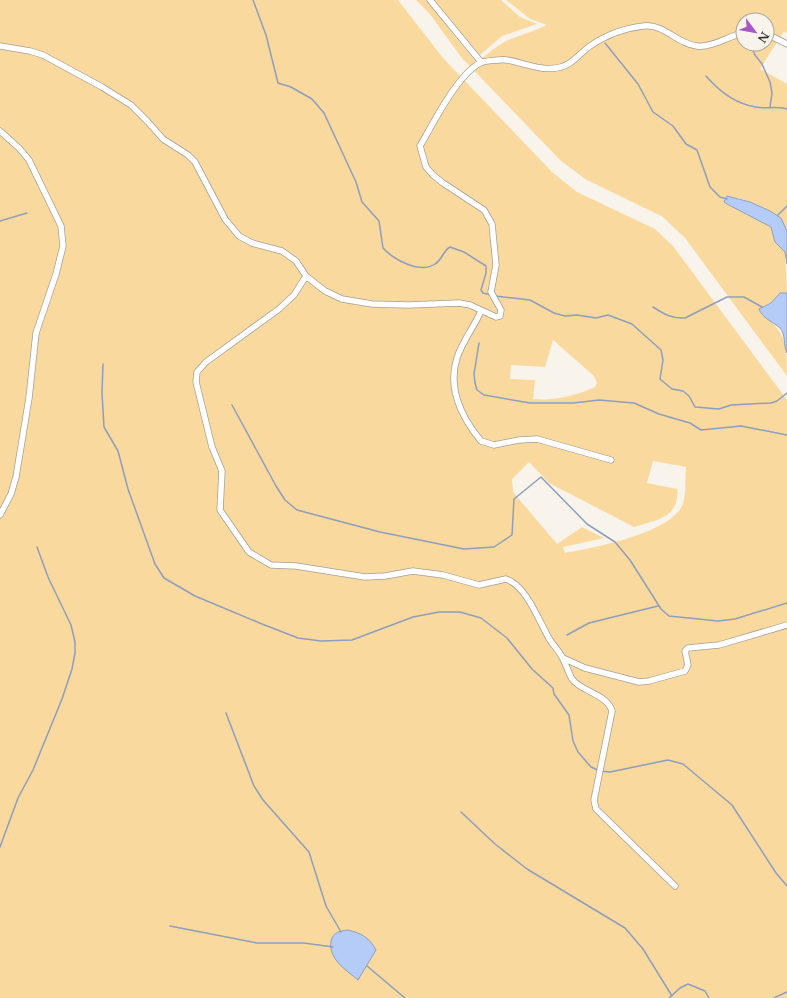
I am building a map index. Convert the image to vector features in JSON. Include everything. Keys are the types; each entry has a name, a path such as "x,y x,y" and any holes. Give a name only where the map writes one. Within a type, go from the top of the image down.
{"street":[{"path":"430,0 481,62"},
{"path":"0,46 30,51 51,59 131,105 163,139 188,155 195,162 226,219 239,236 252,243 282,251 296,261 306,276 326,291 349,301 408,305 459,303 470,305 496,317 501,313 499,305 491,292 496,265 492,224 484,210 442,184 433,175 426,167 420,146 448,98 463,78 481,62 506,60 545,68 560,67 573,61 590,46 610,34 644,26 659,28 698,47 735,36"},
{"path":"775,38 787,44"},
{"path":"0,132 19,148 29,160 61,226 63,238 56,274 36,333 29,398 16,477 11,494 0,515"},
{"path":"306,276 289,300 206,362 196,372 196,382 212,448 222,471 219,504 222,516 238,534 249,552 271,565 296,566 370,577 413,571 431,572 479,585 499,580 510,581 528,600 550,639 563,658 574,681 601,698 608,704 612,712 594,800 596,809 675,886"},
{"path":"481,311 459,352 454,376 456,395 460,409 481,442 494,445 519,440 537,439 611,460"},
{"path":"563,658 591,670 644,682 685,672 688,664 685,652 688,648 719,645 787,625"}],"shaded area":[{"path":"0,0 398,0 443,58 552,172 577,192 655,229 673,246 787,400 787,998 0,998","holes":["553,340 594,376 597,383 595,387 564,397 533,399 535,380 510,379 511,365 545,367","653,461 686,467 683,504 676,514 664,523 648,531 630,538 594,547 565,553 563,547 604,538 582,527 557,544 513,492 512,479 529,462 549,483 634,527 658,520 671,512 675,506 677,489 647,483"]},
{"path":"416,0 431,0 453,34 477,63 502,43 547,25 530,19 506,0 787,0 787,33 784,31 775,45 775,12 735,12 735,52 771,52 760,69 787,84 787,231 776,217 762,207 744,200 727,196 727,204 771,227 775,242 785,252 787,293 780,293 771,303 763,306 765,317 778,329 782,335 787,357 787,376 685,238 663,217 585,179 560,160 461,57 429,13"},
{"path":"434,0 501,0 520,17 537,24 502,36 480,55"}],"water":[{"path":"727,196 750,202 781,218 787,231 787,264 785,252 775,242 771,227 724,202"},
{"path":"780,293 787,293 787,353 782,331 765,317 759,309 771,303"},
{"path":"348,930 365,937 371,942 376,950 358,980 339,964 332,953 331,941 333,936"}],"waterway":[{"path":"253,0 266,35 278,83 291,87 312,99 324,113 356,182 362,202 379,221 383,248 400,261 422,267 429,267 435,264 450,247 464,252 486,266 486,273 481,290 483,293 491,295"},
{"path":"605,43 638,84 653,112 673,126 686,144 697,150 710,187 720,197 727,199"},
{"path":"754,52 762,64 770,82 772,93 770,107"},
{"path":"706,76 722,92 741,103 760,108 787,109"},
{"path":"778,215 787,206"},
{"path":"0,221 27,213"},
{"path":"495,296 530,300 554,313 565,316 577,315 596,318 608,315 632,324 661,350 663,360 660,379 672,389 683,391 689,396 695,407 719,409 731,405 771,403 777,401 787,393"},
{"path":"653,307 668,316 676,318 685,318 727,297 744,297 762,307"},
{"path":"479,343 474,374 477,390 484,395 530,403 573,403 599,400 634,403 659,414 690,423 701,430 741,426 787,435"},
{"path":"103,364 102,393 104,427 118,451 128,489 155,564 164,578 195,596 262,624 298,638 321,641 352,640 413,617 439,612 460,612 481,618 507,638 532,669 553,688 554,694 569,715 573,741 578,752 591,767 600,771 610,772 668,760 683,764 732,805 776,873 787,886"},
{"path":"232,405 276,486 285,500 297,510 380,532 464,549 494,547 512,535 514,499 541,477 587,524 615,542 630,560 661,609 669,616 718,621 735,619 787,603"},
{"path":"0,847 18,798 33,770 62,699 72,669 75,653 75,642 71,625 48,577 37,547"},
{"path":"567,635 589,623 658,606"},
{"path":"226,713 254,786 263,800 309,852 326,906 341,932"},
{"path":"461,812 495,844 527,869 625,928 643,949 672,996"},
{"path":"170,926 257,943 304,943 333,947"},
{"path":"367,966 405,998"},
{"path":"669,998 680,988 688,984 705,991 709,998"},
{"path":"774,998 787,992"}]}
